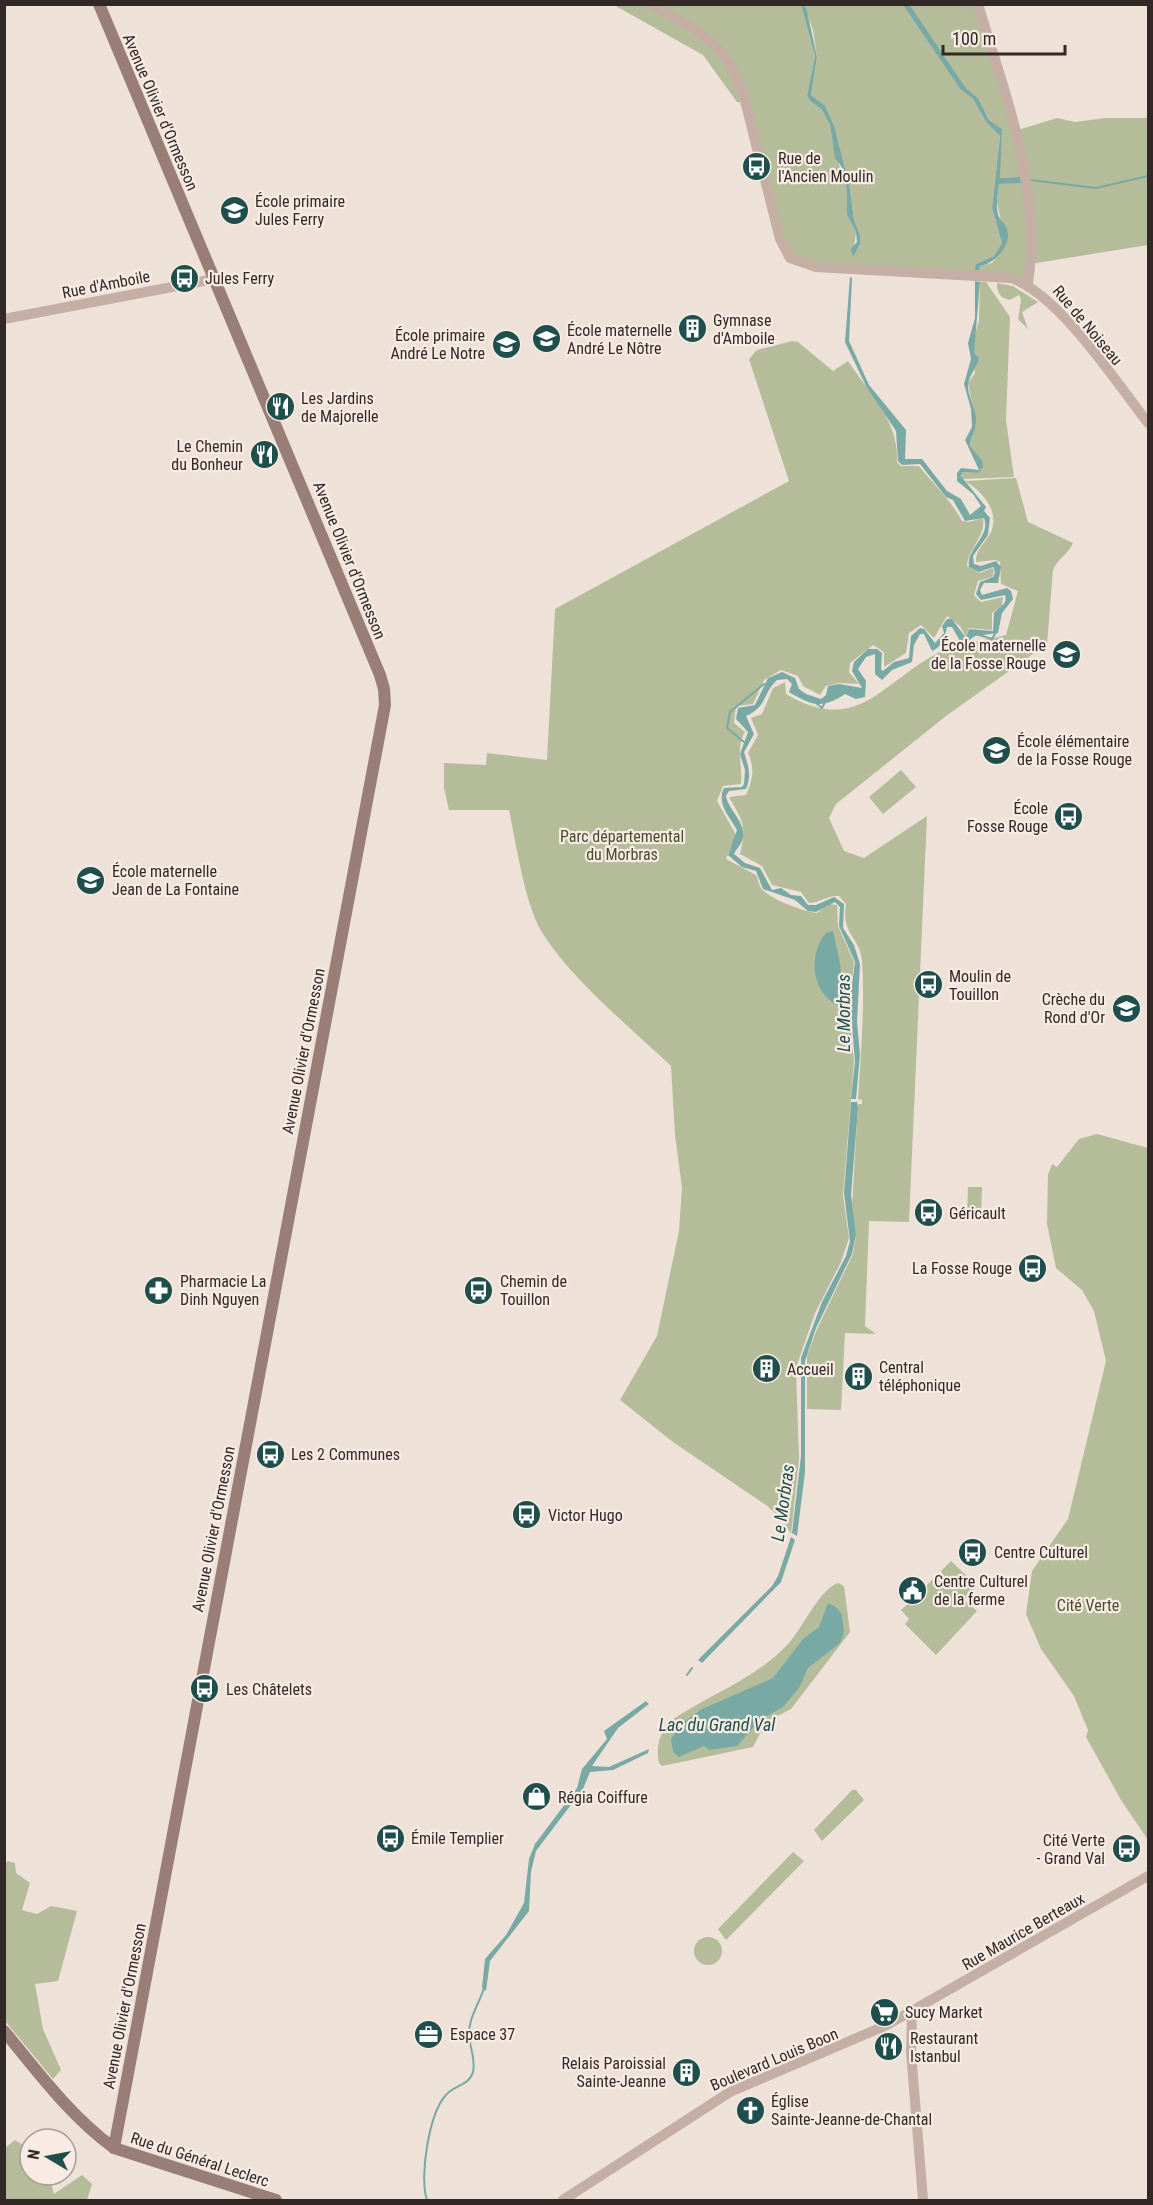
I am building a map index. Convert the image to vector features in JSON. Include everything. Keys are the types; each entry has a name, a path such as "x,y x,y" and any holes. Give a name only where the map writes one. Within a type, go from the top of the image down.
{"main road":[{"name":"Avenue Olivier d'Ormesson","path":"99,4 380,675 385,705 114,2148"},
{"path":"4,2031 61,2100 97,2136 114,2148"},
{"name":"Rue du Général Leclerc","path":"114,2148 276,2200"}],"street":[{"name":"Rue de Noiseau","path":"651,4 699,32 720,50 729,63 743,93 784,250 802,263 832,268 1011,278 1028,284 1052,304 1149,423"},
{"path":"978,4 1022,149 1031,247 1028,284"},
{"name":"Rue d'Amboile","path":"4,319 214,279"},
{"name":"Rue Maurice Berteaux","path":"912,2012 1149,1876"},
{"path":"912,2012 911,2052 923,2200"},
{"name":"Boulevard Louis Boon","path":"564,2200 730,2092 858,2040 912,2012"}],"green space":[{"path":"614,5 801,5 815,56 807,95 810,101 822,110 830,125 847,192 847,215 856,232 853,256 860,244 860,235 854,220 850,189 835,128 825,107 811,95 817,57 813,30 804,5 903,5 960,89 973,99 986,122 1000,136 992,208 1002,243 994,256 976,264 979,270 980,266 992,263 1006,245 997,202 999,184 1020,183 1020,177 999,178 1002,129 989,120 978,98 966,88 910,5 978,5 1018,130 1057,118 1075,122 1105,118 1148,118 1148,245 1030,264 1028,284 832,268 790,258 745,102 737,102 703,55"},
{"path":"980,282 986,282 1010,317 1006,420 1014,477 962,479 961,472 978,473 982,460 970,446 976,423 968,383 975,373 973,342 979,320"},
{"path":"997,283 1013,286 1038,302 1022,312 1028,329 1018,319 1021,299 1019,295 1010,300 1004,298 998,292"},
{"name":"Parc départemental du Morbras","path":"792,341 798,342 833,371 848,361 888,421 896,447 897,462 901,466 919,466 948,499 962,521 969,522 983,518 980,537 970,554 967,566 980,573 992,568 994,571 992,577 978,581 974,595 981,602 1003,597 1002,606 992,613 992,630 969,628 966,637 960,626 947,616 934,638 921,625 909,633 906,653 884,667 884,652 873,645 850,663 849,672 859,684 839,683 826,686 820,695 803,686 798,676 781,670 764,680 753,704 736,706 734,723 745,732 740,745 741,784 723,786 717,801 736,835 726,859 756,875 760,887 765,892 787,904 817,913 829,904 837,905 838,926 854,962 849,1009 854,1062 843,1195 849,1238 841,1262 815,1313 796,1368 799,1459 791,1534 782,1519 766,1505 673,1442 620,1400 657,1336 679,1231 682,1188 675,1135 671,1066 586,986 555,952 543,934 531,907 509,810 449,810 444,788 444,763 486,765 487,753 547,760 555,609 789,481 749,359 757,350"},
{"path":"1016,478 1028,522 1073,543 1053,570 1047,644 946,716 836,804 829,818 844,851 864,858 927,816 909,1222 869,1221 865,1326 876,1334 845,1333 841,1410 807,1409 807,1356 817,1329 853,1254 856,1236 852,1205 858,1104 862,1104 862,1100 858,1099 863,1012 861,952 848,929 846,904 839,896 809,903 801,892 772,885 762,866 740,854 743,837 742,824 729,797 746,795 752,779 748,753 758,735 751,718 762,714 773,688 785,682 786,694 811,706 832,710 850,708 867,701 916,666 944,650 1006,635 1018,591 1001,584 1000,562 995,560 976,562 979,550 991,532 993,517 988,502 978,490 965,481"},
{"path":"901,770 916,787 883,814 869,797"},
{"name":"Cité Verte","path":"1097,1134 1148,1148 1148,1840 1121,1800 1086,1737 1088,1730 1074,1696 1041,1649 1026,1614 1032,1571 1068,1519 1106,1361 1094,1311 1082,1290 1056,1268 1047,1224 1048,1175 1052,1164 1057,1167 1079,1139"},
{"path":"968,1187 982,1187 981,1218 967,1218"},
{"path":"951,1561 977,1586 964,1600 977,1611 936,1655 905,1624 909,1619 901,1610 912,1600 915,1602 919,1598 917,1595 935,1577 938,1579 943,1575 941,1571"},
{"path":"838,1583 844,1586 850,1632 791,1709 766,1722 753,1747 662,1766 659,1763 658,1747 663,1731 669,1722 747,1677 776,1656 789,1643 825,1593"},
{"path":"852,1790 856,1790 864,1800 822,1841 814,1830"},
{"path":"793,1852 804,1861 726,1940 718,1929"},
{"path":"8,1861 15,1863 16,1873 30,1883 22,1910 37,1914 51,1906 77,1911 58,1981 35,1984 43,2029 61,2070 53,2079 5,2021 4,1865"},
{"path":"708,1937 718,1941 722,1951 718,1961 708,1965 698,1961 694,1951 698,1941"},
{"path":"15,2140 18,2142 18,2187 52,2187 54,2194 64,2187 78,2187 78,2178 82,2175 92,2184 87,2200 5,2200 5,2148"}],"water":[{"path":"801,5 804,5 807,11 817,57 811,95 825,106 835,128 850,189 854,220 860,235 860,244 853,257 851,249 857,242 856,232 847,215 847,192 841,166 835,158 830,125 822,110 810,101 807,95 815,56"},
{"path":"903,5 910,5 966,88 978,98 989,120 1002,129 1000,178 1020,177 1021,183 999,184 997,209 1007,229 1007,241 1001,253 991,262 980,266 979,270 975,270 976,264 994,256 1002,243 992,208 1000,136 986,122 973,99 960,89"},
{"path":"850,277 852,278 849,341 869,385 906,430 905,459 922,459 947,491 961,499 970,515 981,506 973,494 957,481 957,473 961,468 979,470 965,440 972,427 971,409 964,384 971,359 968,343 975,318 975,281 980,282 974,353 979,358 968,388 976,418 970,446 982,460 983,467 978,473 962,472 961,476 986,507 984,511 990,518 988,535 973,556 974,564 981,566 996,561 1001,567 998,583 984,583 980,590 982,595 1007,588 1011,591 1013,599 1002,613 998,633 975,636 967,642 960,641 952,627 947,627 941,644 932,651 924,634 920,634 914,645 912,662 892,670 882,680 875,674 875,654 866,657 858,669 866,681 865,697 856,699 845,694 823,704 811,703 789,692 792,684 787,679 777,680 762,704 746,716 754,734 744,752 749,770 748,784 746,789 729,791 726,796 743,829 742,841 734,854 745,863 760,868 772,890 781,888 791,895 801,896 808,905 816,905 834,897 844,904 843,928 854,945 860,964 857,1022 860,1054 856,1099 851,1099 855,1062 850,1000 855,962 839,926 840,907 835,902 816,912 808,911 795,900 763,889 756,871 742,867 728,855 737,830 725,810 722,794 724,788 742,787 744,784 745,770 740,754 748,732 736,719 738,708 755,705 768,678 782,672 795,678 799,689 806,694 821,699 826,695 828,686 839,684 862,688 852,671 854,662 868,649 877,649 882,653 881,669 883,671 894,662 909,658 911,636 920,628 924,629 935,643 944,633 942,626 947,619 952,619 966,638 969,629 993,631 994,613 1006,598 1005,595 981,600 976,594 980,582 993,577 995,572 993,567 979,572 969,567 971,554 984,531 984,518 965,521 953,500 946,497 920,464 902,465 898,461 896,431 866,386 845,342"},
{"path":"833,931 840,963 843,1003 839,1006 823,993 815,973 816,952 820,942 826,933"},
{"path":"851,1102 857,1102 858,1108 851,1195 856,1235 852,1254 816,1328 805,1361 805,1472 797,1536 792,1533 801,1456 801,1358 822,1302 846,1256 850,1241 844,1193"},
{"path":"791,1537 795,1540 781,1582 702,1663 698,1660 772,1586 778,1576"},
{"name":"Lac du Grand Val","path":"828,1603 836,1607 842,1615 844,1633 840,1643 808,1668 799,1688 783,1707 760,1720 737,1746 709,1750 704,1746 679,1757 673,1752 671,1739 684,1722 702,1709 773,1678 803,1639 819,1627"},
{"path":"646,1701 649,1704 618,1728 592,1766 609,1767 649,1749 648,1753 613,1770 590,1772 583,1789 536,1851 531,1872 529,1911 490,1961 486,1991 482,1988 485,1959 506,1935 524,1903 529,1859 535,1844 577,1788 582,1769 607,1739 604,1731"}],"waterway":[{"path":"1030,180 1096,188 1148,176"},
{"name":"Le Morbras","path":"979,635 992,639 996,632"},
{"name":"Le Morbras","path":"744,742 727,728 730,712 764,684"},
{"name":"Le Morbras","path":"816,703 822,708 825,702"},
{"name":"Le Morbras","path":"687,1675 692,1668"},
{"name":"Le Morbras","path":"427,2200 424,2177 430,2130 446,2095 465,2083 473,2072 474,2063 469,2030 484,1988"}],"place":[{"name":"Rue de l'Ancien Moulin","path":"757,167"},
{"name":"École primaire Jules Ferry","path":"234,210"},
{"name":"Jules Ferry","path":"184,278"},
{"name":"Gymnase d'Amboile","path":"692,329"},
{"name":"École maternelle André Le Nôtre","path":"546,339"},
{"name":"École primaire André Le Notre","path":"506,344"},
{"name":"Les Jardins de Majorelle","path":"280,407"},
{"name":"Le Chemin du Bonheur","path":"264,455"},
{"name":"École maternelle de la Fosse Rouge","path":"1067,654"},
{"name":"École élémentaire de la Fosse Rouge","path":"996,750"},
{"name":"École Fosse Rouge","path":"1069,817"},
{"name":"École maternelle Jean de La Fontaine","path":"91,880"},
{"name":"Moulin de Touillon","path":"928,985"},
{"name":"Crèche du Rond d'Or","path":"1126,1008"},
{"name":"Géricault","path":"928,1213"},
{"name":"La Fosse Rouge","path":"1033,1268"},
{"name":"Pharmacie La Dinh Nguyen","path":"159,1290"},
{"name":"Chemin de Touillon","path":"479,1290"},
{"name":"Accueil","path":"766,1369"},
{"name":"Central téléphonique","path":"858,1376"},
{"name":"Les 2 Communes","path":"270,1454"},
{"name":"Victor Hugo","path":"527,1515"},
{"name":"Centre Culturel","path":"973,1552"},
{"name":"Centre Culturel de la ferme","path":"913,1590"},
{"name":"Les Châtelets","path":"205,1689"},
{"name":"Régia Coiffure","path":"537,1797"},
{"name":"Émile Templier","path":"390,1838"},
{"name":"Cité Verte - Grand Val","path":"1126,1849"},
{"name":"Sucy Market","path":"884,2012"},
{"name":"Espace 37","path":"429,2034"},
{"name":"Restaurant Istanbul","path":"889,2047"},
{"name":"Relais Paroissial Sainte-Jeanne","path":"687,2072"},
{"name":"Église Sainte-Jeanne-de-Chantal","path":"750,2110"}]}
